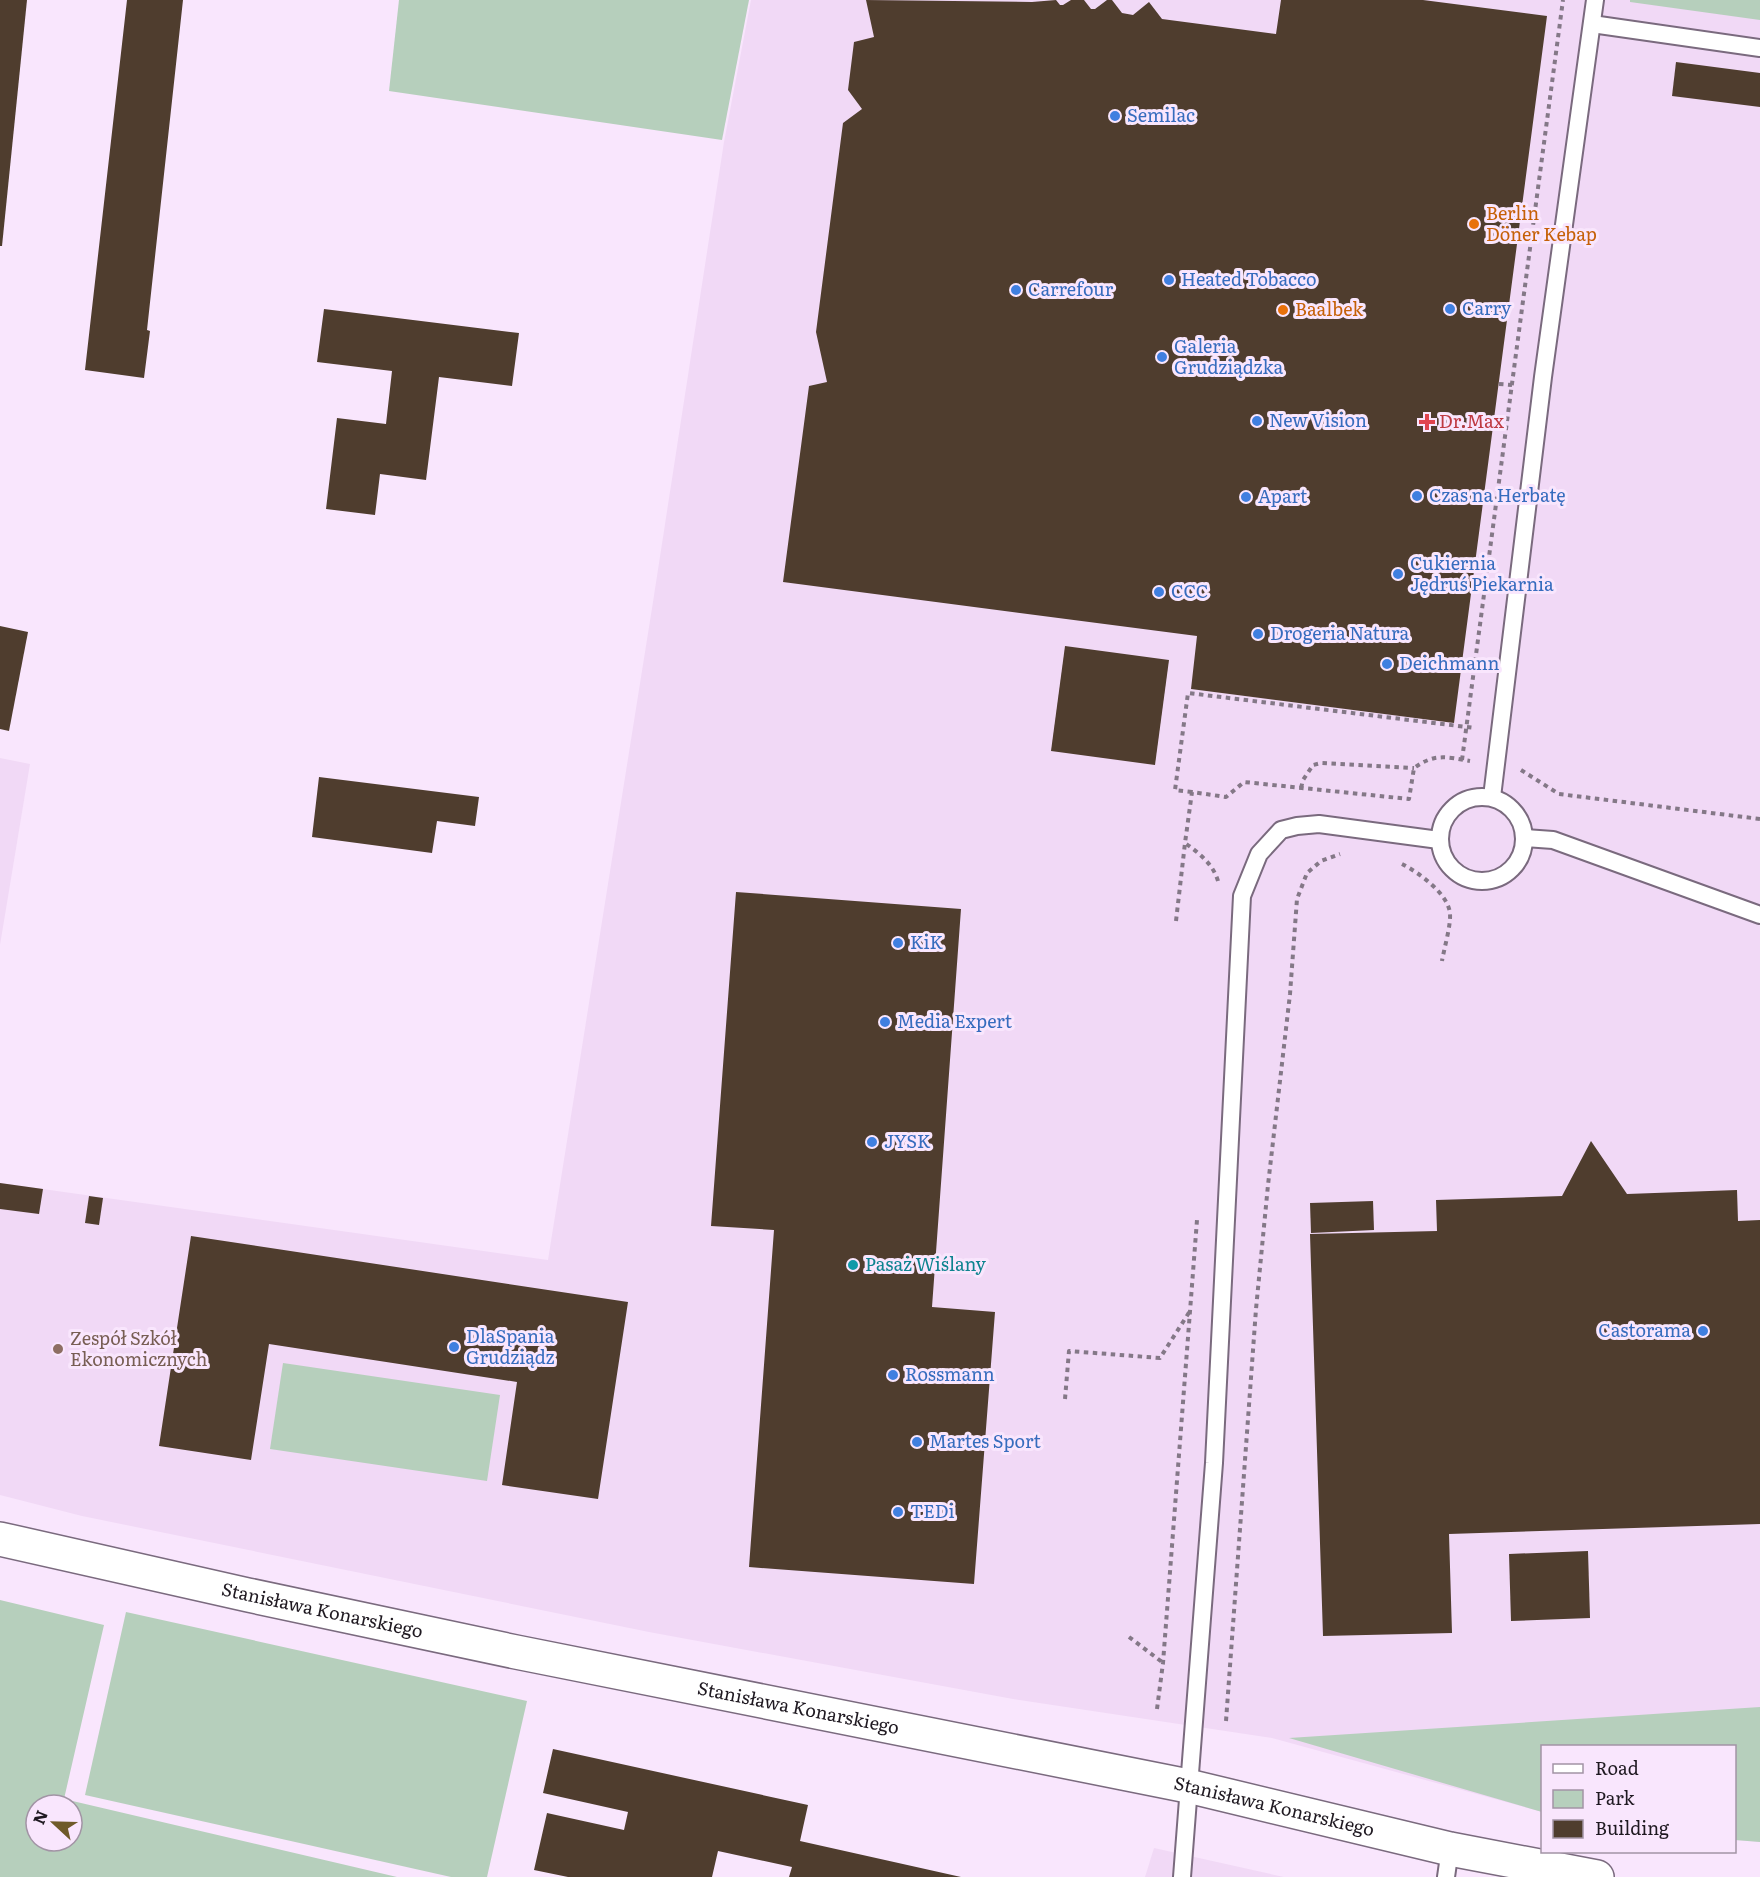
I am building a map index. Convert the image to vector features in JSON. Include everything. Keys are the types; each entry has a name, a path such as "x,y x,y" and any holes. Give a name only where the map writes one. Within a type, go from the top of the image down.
{"street":[{"name":"Stanisława Konarskiego","path":"0,1539 516,1652 1188,1786 1448,1863 1597,1877"}],"lane":[{"path":"1492,797 1544,377 1595,0"},
{"path":"1592,24 1760,48"},
{"path":"1479,796 1492,797 1505,802 1522,824 1525,838 1523,852 1506,874 1493,880 1479,881 1467,879 1447,864 1441,852 1439,840 1446,815 1455,805 1479,796"},
{"path":"1182,1877 1214,1463 1242,896 1259,854 1281,830 1319,824 1439,840"},
{"path":"1525,838 1553,840 1760,915"}],"path":[{"path":"1462,760 1563,0"},
{"path":"1499,384 1512,385"},
{"path":"1409,799 1244,782 1226,797 1175,790 1188,693 1466,728"},
{"path":"1301,788 1303,780 1313,765 1414,768 1431,758 1439,757 1515,767 1559,794 1760,819"},
{"path":"1414,768 1400,862 1414,870 1441,894 1451,913 1442,961"},
{"path":"1176,921 1192,792"},
{"path":"1185,843 1203,856 1216,873 1221,889"},
{"path":"1226,1721 1256,1309 1290,994 1297,899 1307,873 1321,861 1339,854 1349,856"},
{"path":"1157,1710 1163,1663 1197,1219"},
{"path":"1065,1399 1070,1351 1160,1358 1190,1310"},
{"path":"1129,1637 1163,1663"}],"shaded area":[{"path":"751,0 1760,0 1760,1842 1736,1840 1736,1745 1541,1745 1541,1812 1272,1738 1013,1699 649,1632 82,1516 0,1495 0,1183 548,1260 724,142"},
{"path":"0,758 30,764 0,945"},
{"path":"1154,1848 1284,1877 1145,1877"}],"green space":[{"path":"399,0 749,0 722,140 389,91"},
{"path":"1630,0 1760,0 1760,20 1630,2"},
{"path":"283,1363 500,1395 487,1481 270,1449"},
{"path":"0,1600 104,1625 65,1793 24,1793 24,1853 84,1853 84,1804 397,1877 0,1877"},
{"path":"126,1612 527,1701 487,1877 451,1877 85,1795"},
{"path":"1760,1707 1760,1842 1736,1840 1736,1745 1541,1745 1541,1812 1289,1738"}],"building":[{"path":"0,0 27,0 2,246 0,246"},
{"path":"127,0 183,0 147,330 150,331 144,378 85,370"},
{"name":"Galeria Grudziądzka","path":"866,0 1032,2 1056,0 1063,5 1071,0 1084,0 1091,9 1095,9 1107,0 1112,0 1122,13 1133,15 1149,2 1162,19 1276,34 1281,0 1423,0 1547,16 1454,723 1191,689 1197,636 783,582 809,386 827,382 816,332 843,123 862,109 848,90 854,42 874,37"},
{"path":"1676,62 1760,73 1760,107 1672,96"},
{"path":"324,309 519,333 512,386 439,377 426,480 380,474 375,515 326,509 337,418 386,424 392,371 317,362"},
{"path":"0,626 28,632 9,731 0,729"},
{"path":"1065,646 1169,660 1155,765 1051,751"},
{"path":"319,777 479,797 475,826 437,821 432,853 312,837"},
{"name":"Pasaż Wiślany","path":"736,892 961,909 932,1307 995,1312 974,1584 749,1567 774,1230 711,1226"},
{"path":"1591,1141 1627,1194 1737,1190 1738,1221 1760,1220 1760,1524 1449,1534 1452,1633 1323,1636 1310,1234 1437,1231 1436,1200 1562,1196"},
{"path":"0,1183 43,1189 39,1214 0,1209"},
{"path":"89,1196 103,1198 99,1225 85,1223"},
{"path":"1373,1201 1374,1230 1311,1233 1310,1203"},
{"path":"191,1236 628,1302 598,1499 502,1485 517,1382 269,1344 251,1460 159,1446"},
{"path":"1588,1551 1590,1618 1511,1621 1509,1554"},
{"path":"553,1749 808,1805 800,1841 961,1877 789,1877 792,1867 718,1851 712,1877 568,1877 534,1870 547,1813 624,1830 628,1812 543,1793"}],"place":[{"name":"Semilac","path":"1115,116"},
{"name":"Berlin Döner Kebap","path":"1474,224"},
{"name":"Heated Tobacco","path":"1169,280"},
{"name":"Carrefour","path":"1016,290"},
{"name":"Carry","path":"1450,309"},
{"name":"Baalbek","path":"1283,310"},
{"name":"Galeria Grudziądzka","path":"1162,357"},
{"name":"New Vision","path":"1257,421"},
{"name":"Dr.Max","path":"1427,422"},
{"name":"Czas na Herbatę","path":"1417,496"},
{"name":"Apart","path":"1246,497"},
{"name":"Cukiernia Jędruś Piekarnia","path":"1398,574"},
{"name":"CCC","path":"1159,592"},
{"name":"Drogeria Natura","path":"1258,634"},
{"name":"Deichmann","path":"1387,664"},
{"name":"KiK","path":"898,943"},
{"name":"Media Expert","path":"885,1022"},
{"name":"JYSK","path":"872,1142"},
{"name":"Pasaż Wiślany","path":"853,1265"},
{"name":"Castorama","path":"1703,1331"},
{"name":"DlaSpania Grudziądz","path":"454,1347"},
{"name":"Zespół Szkół Ekonomicznych","path":"58,1349"},
{"name":"Rossmann","path":"893,1375"},
{"name":"Martes Sport","path":"917,1442"},
{"name":"TEDi","path":"898,1512"}]}
